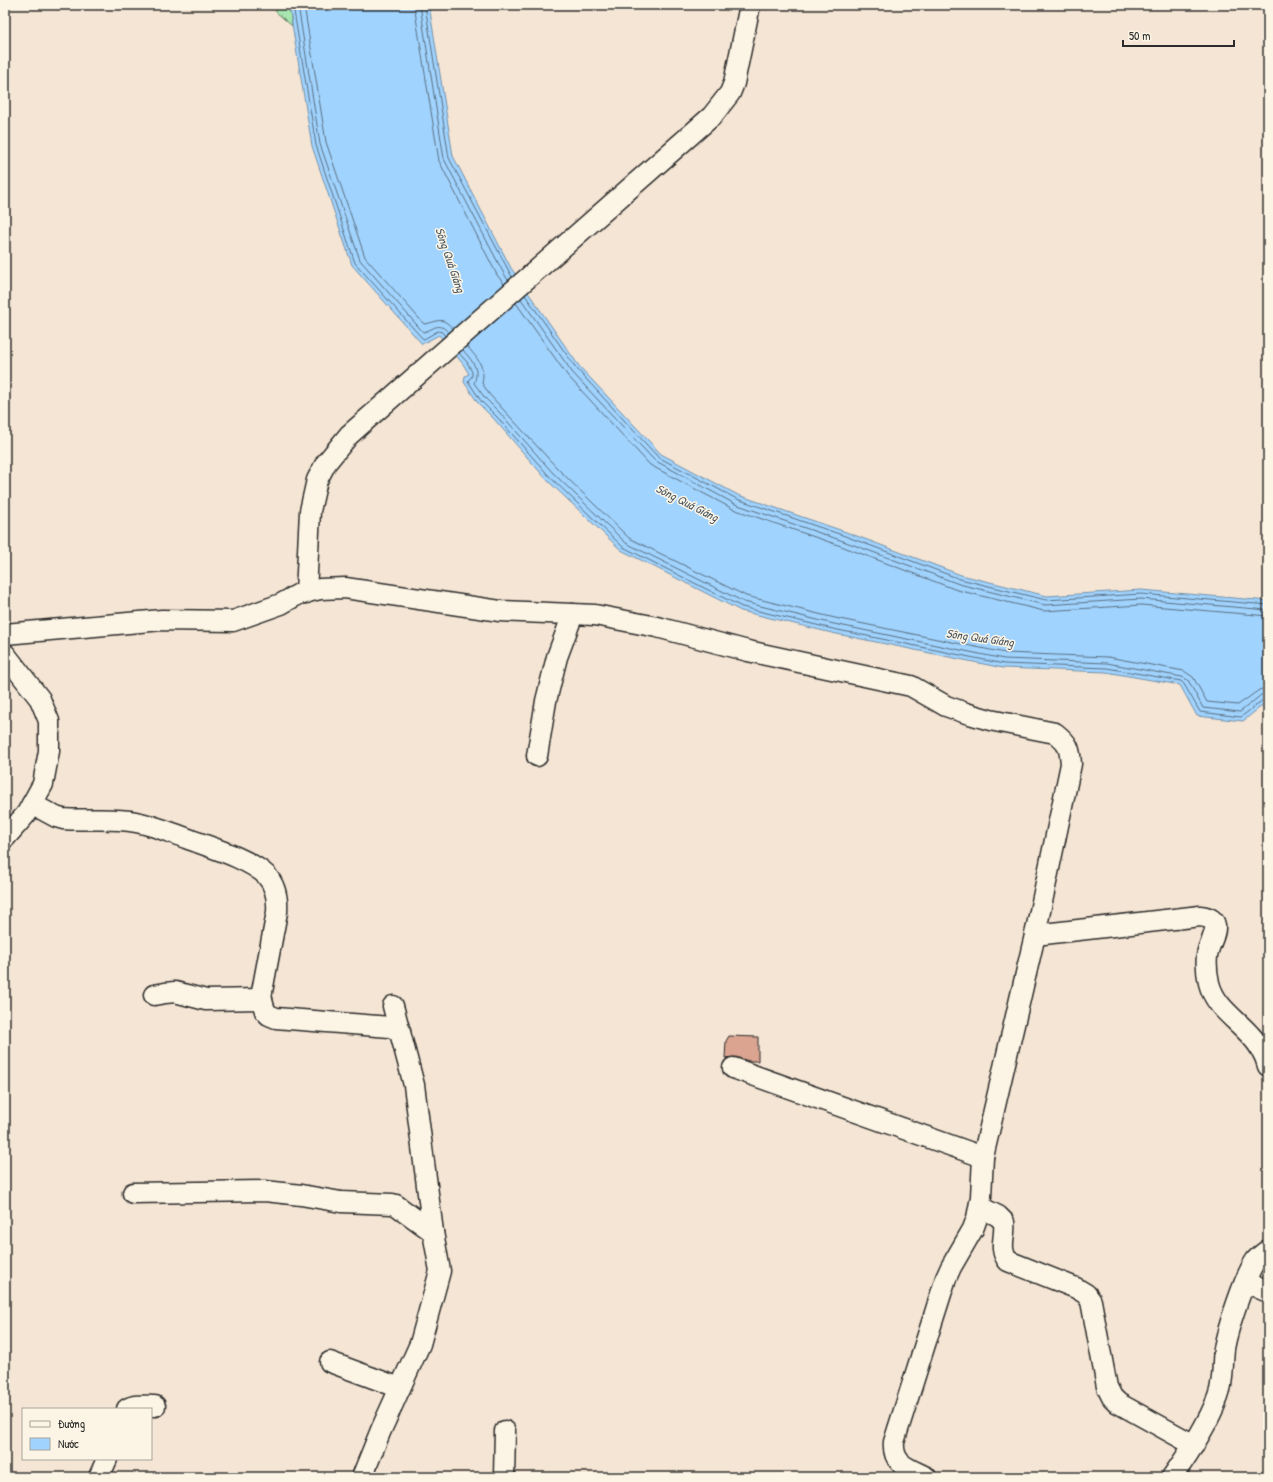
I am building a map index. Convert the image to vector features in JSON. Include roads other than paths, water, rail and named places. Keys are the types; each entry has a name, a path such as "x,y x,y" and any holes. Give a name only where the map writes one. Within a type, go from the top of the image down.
{"street":[{"path":"306,593 310,511 317,480 326,463 349,435 712,116 730,93 734,83 750,5"},
{"path":"5,634 162,620 233,621 281,604 299,594 320,590 345,588 500,610 595,615 658,627 748,651 911,686 946,706 966,713 990,720 1055,733 1064,739 1070,750 1071,764 1035,935 983,1157 980,1207 973,1229 946,1278 894,1442 894,1455 897,1460 901,1464 926,1477"},
{"path":"538,756 546,701 557,658 573,614"},
{"path":"5,654 40,699 49,720 49,752 43,784 27,813 5,838"},
{"path":"32,804 56,818 119,819 136,821 230,855 250,865 265,875 275,888 278,902 278,912 262,999 265,1011 269,1016 276,1018 390,1027 400,1031"},
{"path":"1035,935 1200,916 1208,917 1214,922 1216,929 1207,954 1207,967 1213,996 1226,1013 1250,1034 1262,1051 1268,1066"},
{"path":"154,995 175,992 206,1000 262,999"},
{"path":"362,1477 420,1344 440,1271 414,1086 393,1006"},
{"path":"733,1068 983,1157"},
{"path":"133,1193 265,1191 341,1202 392,1204 396,1205 434,1232"},
{"path":"980,1207 998,1216 1004,1222 1002,1248 1003,1255 1008,1261 1076,1288 1086,1294 1091,1301 1107,1387 1112,1397 1118,1403 1194,1445"},
{"path":"1172,1477 1194,1445 1220,1392 1224,1372 1224,1350 1226,1337 1245,1282 1256,1261 1268,1250"},
{"path":"1245,1282 1268,1292"},
{"path":"330,1362 400,1388"},
{"path":"128,1408 140,1405 155,1406"},
{"path":"504,1477 505,1431"},
{"path":"99,1477 107,1460"}],"water":[{"name":"Sông Quá Giáng","path":"289,5 429,5 453,156 511,268 579,366 661,454 738,495 846,532 961,575 1047,596 1141,590 1268,601 1268,701 1243,721 1197,716 1180,685 1106,672 1003,668 832,633 741,611 621,550 547,480 494,419 478,403 464,382 465,376 469,374 463,364 439,335 422,344 352,265 312,146"}]}
